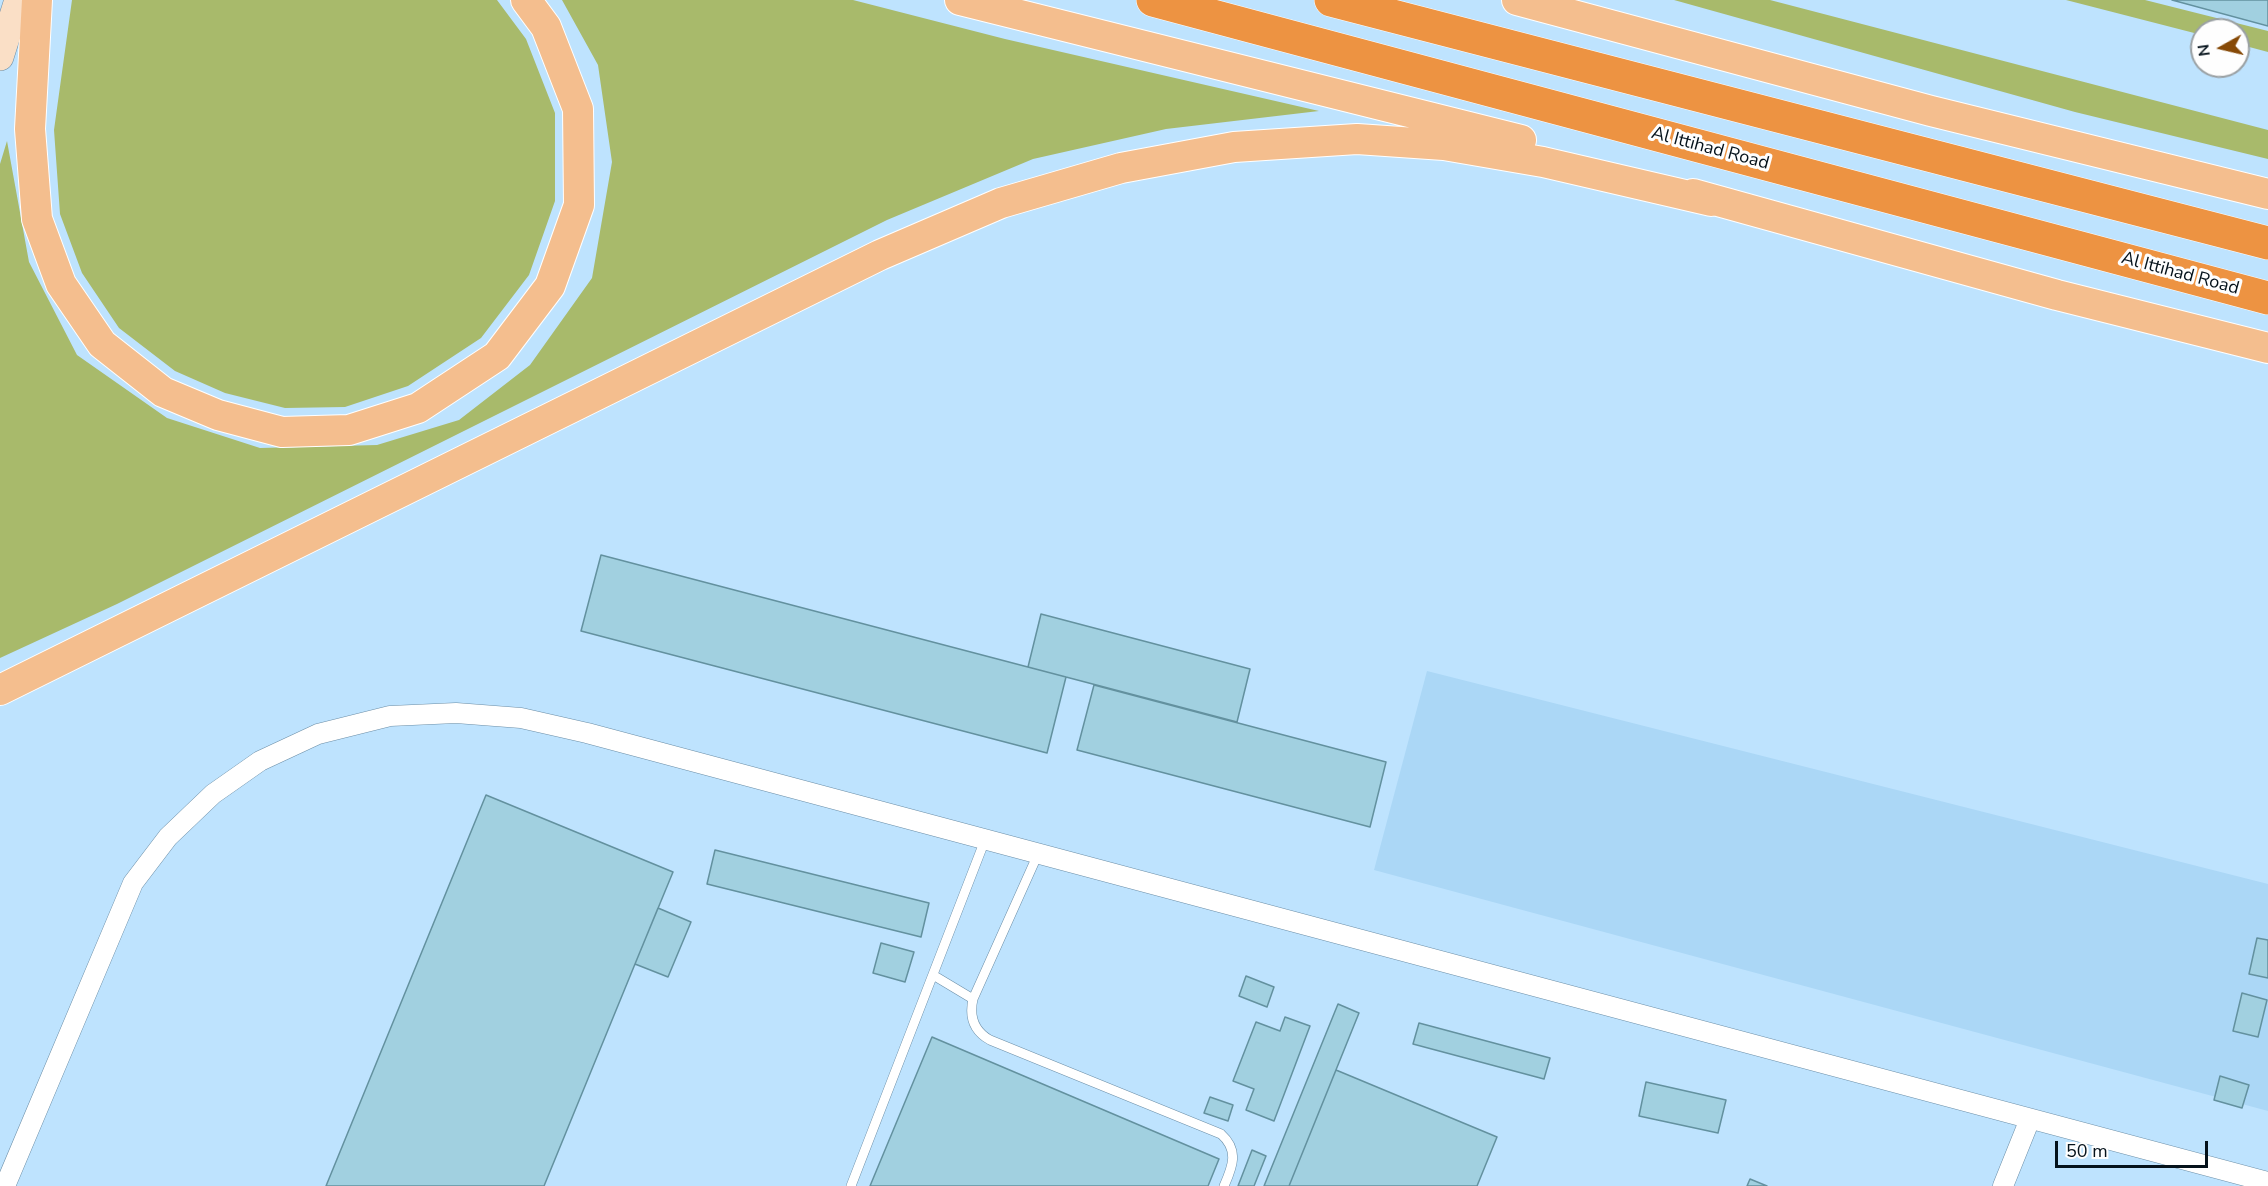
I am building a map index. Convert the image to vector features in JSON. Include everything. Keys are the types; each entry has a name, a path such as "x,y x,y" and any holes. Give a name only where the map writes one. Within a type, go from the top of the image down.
{"highway":[{"name":"Al Ittihad Road","path":"1153,0 2268,298"},
{"path":"1331,0 2268,243"}],"main road":[{"path":"37,0 30,129 37,219 61,284 102,344 163,392 218,415 282,432 349,430 418,408 497,356 549,286 579,205 578,109 546,27 526,0"},
{"path":"960,0 1565,150 1711,201"},
{"path":"1517,0 1931,111 2268,194"},
{"path":"1553,0 1672,41"},
{"path":"0,690 880,255 1001,203 1121,168 1234,147 1368,140 1444,145 1544,162 1711,201 2057,295 2268,348"}],"street":[{"path":"0,57 18,0"},
{"path":"5,1186 133,883 168,837 213,794 260,761 318,734 390,716 456,713 521,717 2268,1182"},
{"path":"2003,1186 2030,1119"}],"lane":[{"path":"851,1186 985,840"},
{"path":"1038,854 973,999 971,1015 974,1023 983,1036 990,1040 1221,1134 1231,1145 1233,1152 1232,1168 1224,1186"},
{"path":"933,975 973,999"}],"shaded area":[{"path":"1427,671 2268,884 2268,1111 1374,870"}],"green space":[{"path":"72,0 497,0 526,39 555,113 555,201 529,275 481,338 408,386 345,407 285,408 225,393 175,371 119,328 82,273 60,214 54,130"},
{"path":"562,0 853,0 1005,39 1319,111 1166,129 1033,159 887,220 117,604 0,658 0,164 7,141 29,262 77,355 167,418 260,448 377,445 459,420 530,365 592,278 612,162 598,65"},
{"path":"1674,0 1770,0 2268,130 2268,159 2075,112"},
{"path":"2066,0 2145,0 2216,18 2190,18 2190,32"},
{"path":"2250,26 2268,31 2268,52 2250,47"}],"building":[{"path":"2172,0 2268,0 2268,26 2250,21 2250,18 2238,18"},
{"path":"601,555 1066,677 1047,753 581,631"},
{"path":"1041,614 1250,669 1237,722 1028,667"},
{"path":"1094,685 1386,762 1370,827 1077,750"},
{"path":"486,795 673,872 544,1186 326,1186"},
{"path":"715,850 929,903 921,937 707,884"},
{"path":"658,908 691,922 668,977 635,964"},
{"path":"2257,938 2268,940 2268,978 2249,974"},
{"path":"881,943 914,952 905,982 873,973"},
{"path":"1246,976 1274,987 1267,1007 1239,996"},
{"path":"2242,993 2267,1000 2258,1037 2233,1031"},
{"path":"1338,1004 1359,1013 1289,1186 1264,1186"},
{"path":"1285,1017 1310,1026 1274,1121 1246,1110 1254,1089 1233,1081 1256,1022 1280,1031"},
{"path":"1419,1023 1550,1058 1544,1079 1413,1044"},
{"path":"932,1037 1219,1159 1208,1186 870,1186"},
{"path":"1336,1070 1497,1137 1477,1186 1289,1186"},
{"path":"2220,1076 2249,1085 2242,1108 2214,1100"},
{"path":"1646,1082 1726,1100 1718,1133 1639,1116"},
{"path":"1210,1097 1233,1105 1228,1121 1204,1113"},
{"path":"1252,1150 1266,1156 1254,1186 1238,1186"},
{"path":"1750,1179 1767,1186 1747,1186"}]}
